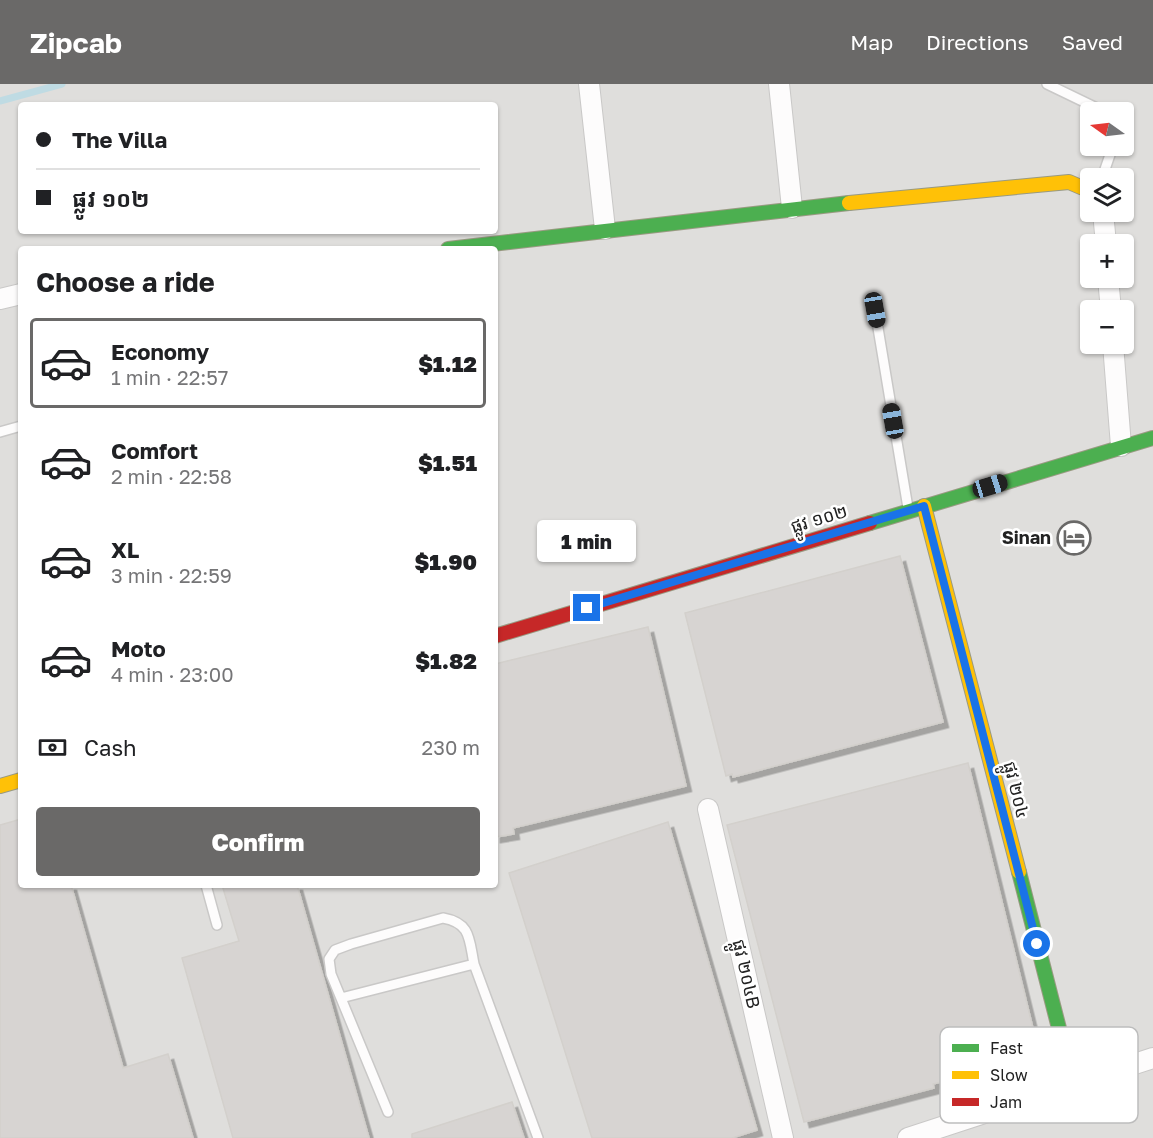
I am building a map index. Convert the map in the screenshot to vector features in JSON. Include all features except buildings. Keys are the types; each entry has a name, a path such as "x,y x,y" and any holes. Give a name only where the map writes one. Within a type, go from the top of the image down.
{"street":[{"path":"589,84 605,229"},
{"path":"779,84 792,207"},
{"path":"472,246 792,207 1069,182 1080,187"},
{"path":"0,299 18,295"},
{"path":"1114,354 1121,446"},
{"name":"ផ្លូវ ១០២","path":"498,635 1153,438"},
{"name":"ផ្លូវ ២០៤","path":"924,506 1059,1027"},
{"path":"0,786 18,781"},
{"name":"ផ្លូវ ២០៤B","path":"708,809 783,1138"},
{"path":"1138,1063 1153,1058"},
{"path":"908,1138 953,1123"}],"lane":[{"path":"1047,84 1084,102"},
{"path":"875,310 908,511"},
{"path":"0,432 18,427"},
{"path":"207,888 217,925"},
{"path":"388,1112 331,974 329,959 335,950 443,918 456,920 467,930 474,964 538,1138"},
{"path":"341,998 474,964"}],"shaded area":[{"path":"0,84 1153,84 1153,1138 0,1138"}],"waterway":[{"path":"0,101 62,84"}],"traffic: fast":[{"path":"474,246 849,203"},
{"path":"870,523 1153,438"},
{"path":"1019,872 1059,1027"}],"traffic: slow":[{"path":"849,203 1069,182 1080,187"},
{"path":"924,506 1019,872"},
{"path":"0,786 18,781"}],"traffic: jam":[{"path":"498,635 870,523"}],"place":[{"name":"Sinan","path":"1074,538"}],"route":[{"path":"587,608 924,506 1037,944"}]}
